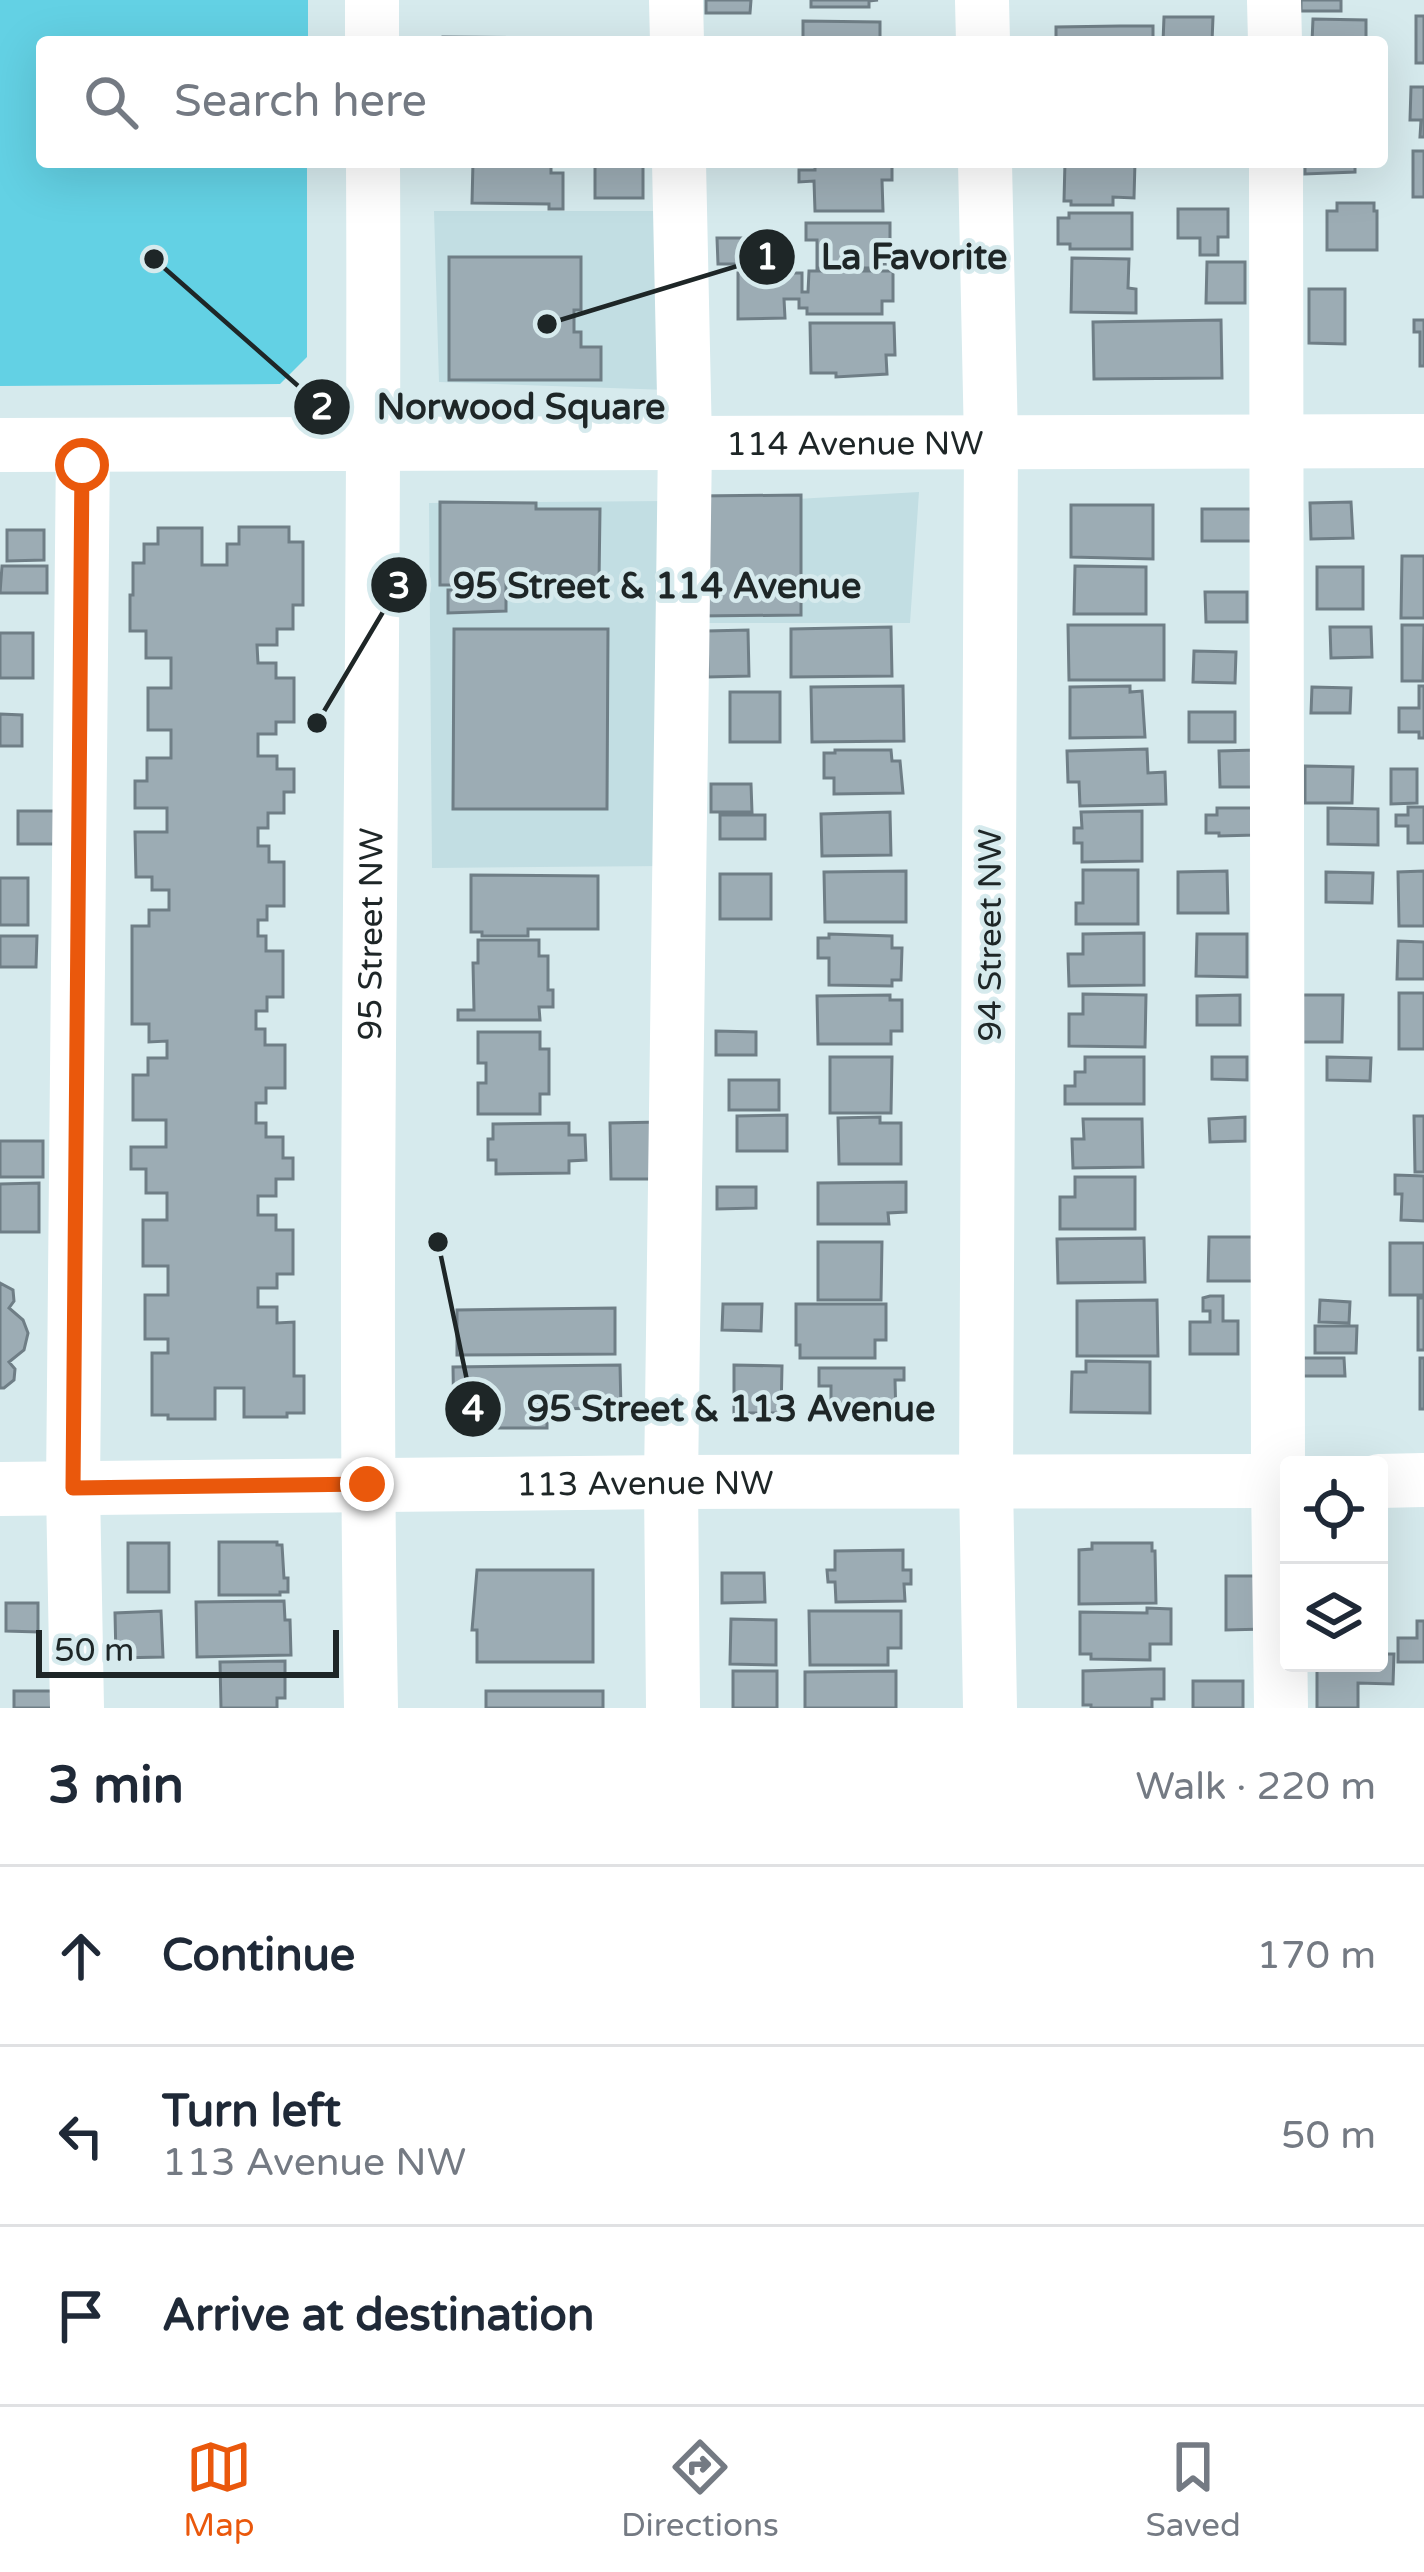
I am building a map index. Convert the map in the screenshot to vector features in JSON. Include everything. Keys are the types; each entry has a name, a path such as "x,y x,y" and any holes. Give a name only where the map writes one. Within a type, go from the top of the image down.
{"street":[{"path":"372,0 373,36"},
{"path":"676,0 676,36"},
{"path":"982,0 983,36"},
{"path":"1274,0 1275,36"},
{"name":"95 Street NW","path":"371,1708 367,1484 373,168"},
{"path":"673,1708 671,1482 685,443 679,168"},
{"name":"94 Street NW","path":"986,168 991,442 986,1481 990,1708"},
{"path":"1276,168 1283,1456"},
{"name":"114 Avenue NW","path":"0,445 1424,441"},
{"path":"77,1708 73,1488 83,445"},
{"path":"1388,1480 1424,1480"},
{"name":"113 Avenue NW","path":"0,1489 1280,1481"},
{"path":"1281,1708 1282,1564"}],"shaded area":[{"path":"0,0 308,0 308,36 36,36 36,168 307,168 307,357 280,384 0,386"},
{"path":"434,211 666,211 669,390 439,382"},
{"path":"919,492 910,623 691,623 693,505"},
{"path":"666,501 668,866 432,868 429,503"}],"building":[{"path":"706,0 751,0 750,13 706,13"},
{"path":"811,0 878,0 869,1 869,7 811,7"},
{"path":"1301,0 1341,0 1341,11 1301,11"},
{"path":"1416,16 1424,16 1424,63 1416,63"},
{"path":"1164,17 1213,17 1212,36 1163,36"},
{"path":"1313,19 1366,20 1366,36 1312,36"},
{"path":"803,21 880,22 880,36 803,36"},
{"path":"1153,26 1153,36 1056,36 1056,27"},
{"path":"1411,87 1424,87 1424,137 1420,137 1421,120 1410,120"},
{"path":"1413,151 1424,151 1424,197 1413,197"},
{"path":"473,168 551,168 551,173 563,173 563,209 549,209 549,204 472,203"},
{"path":"595,168 643,168 643,198 595,198"},
{"path":"892,168 892,180 882,180 883,211 815,211 814,181 799,182 799,170"},
{"path":"1065,168 1135,168 1134,198 1113,197 1113,205 1064,201"},
{"path":"1305,168 1355,168 1355,172 1305,174"},
{"path":"1337,203 1374,203 1377,250 1327,250 1327,211 1337,211"},
{"path":"1178,209 1228,209 1228,237 1218,237 1218,255 1200,255 1200,238 1178,238"},
{"path":"1069,213 1132,213 1132,249 1070,249 1070,244 1058,244 1058,218 1069,218"},
{"path":"806,223 890,223 890,264 817,268 817,240 806,240"},
{"path":"717,238 755,238 755,264 718,264"},
{"path":"449,257 581,257 581,310 574,310 574,332 581,332 581,347 601,347 601,380 449,380"},
{"path":"1072,258 1129,259 1128,288 1136,289 1136,313 1071,312"},
{"path":"1207,262 1245,262 1245,303 1206,303"},
{"path":"809,271 893,271 893,301 882,301 882,314 807,314 807,308 799,308 799,299 784,299 785,318 738,319 738,273 802,273 802,292 808,292"},
{"path":"1309,289 1345,289 1345,344 1309,343"},
{"path":"1221,320 1222,378 1094,379 1093,322"},
{"path":"1414,320 1424,320 1424,366 1420,366 1420,332 1414,332"},
{"path":"810,323 894,323 895,355 886,355 887,374 836,377 836,373 811,373"},
{"path":"801,495 801,615 699,616 698,496"},
{"path":"440,502 600,509 599,582 506,581 506,611 448,613 448,590 455,590 455,585 440,585"},
{"path":"1351,502 1353,538 1311,539 1310,503"},
{"path":"1071,505 1153,505 1153,559 1071,557"},
{"path":"1202,509 1251,509 1252,541 1202,541"},
{"path":"239,527 289,527 289,542 303,542 303,605 293,605 293,629 277,629 277,645 257,645 258,663 276,663 276,678 294,678 294,722 276,722 276,734 258,734 258,756 277,756 277,769 294,769 294,792 284,792 284,813 268,813 268,828 258,828 258,846 269,846 269,862 284,862 284,906 267,906 267,920 258,920 258,936 266,936 266,951 283,951 283,997 267,997 267,1011 256,1011 256,1029 265,1029 265,1045 285,1045 285,1088 266,1088 266,1103 256,1103 256,1123 266,1123 266,1137 283,1137 283,1158 293,1158 293,1179 276,1179 276,1196 258,1196 258,1215 276,1215 276,1230 293,1230 293,1274 277,1274 277,1288 258,1288 258,1307 277,1307 277,1323 294,1322 294,1376 304,1376 304,1413 244,1417 244,1388 215,1388 215,1419 168,1419 168,1415 152,1415 152,1353 168,1353 168,1339 145,1339 145,1295 168,1295 168,1266 143,1266 143,1220 167,1220 167,1193 146,1193 146,1169 131,1169 131,1147 166,1147 166,1120 133,1120 133,1075 148,1075 148,1058 167,1058 167,1041 149,1042 149,1024 132,1024 132,926 149,926 149,910 169,910 169,890 152,890 152,877 136,877 135,832 167,832 167,808 135,808 135,781 147,781 147,758 171,758 171,730 148,730 148,688 171,688 171,658 146,658 146,631 130,631 130,595 133,563 144,563 144,544 158,544 158,528 202,528 202,565 227,565 227,544 239,544"},
{"path":"7,530 44,530 44,560 7,561"},
{"path":"1402,556 1424,556 1424,618 1401,618"},
{"path":"2,566 47,566 47,593 0,593"},
{"path":"1075,566 1146,567 1146,614 1074,614"},
{"path":"1317,567 1363,567 1363,609 1317,609"},
{"path":"1205,592 1247,592 1247,622 1206,622"},
{"path":"1068,625 1164,625 1164,680 1069,680"},
{"path":"1402,625 1424,625 1423,681 1402,681"},
{"path":"891,627 892,676 791,677 791,629"},
{"path":"1330,627 1371,627 1372,657 1331,658"},
{"path":"454,629 608,629 607,809 453,809"},
{"path":"748,630 749,676 708,677 707,631"},
{"path":"0,633 33,633 33,678 0,678"},
{"path":"1194,651 1236,652 1235,683 1193,682"},
{"path":"903,686 904,741 812,742 811,687"},
{"path":"1130,686 1130,692 1142,691 1145,737 1070,738 1070,687"},
{"path":"1419,686 1424,686 1424,738 1419,738 1419,732 1399,732 1399,708 1419,708"},
{"path":"1312,687 1351,688 1350,713 1311,713"},
{"path":"730,692 780,692 780,742 730,742"},
{"path":"1189,712 1235,712 1235,742 1189,742"},
{"path":"0,714 22,715 22,746 0,746"},
{"path":"1147,749 1148,773 1165,772 1166,804 1080,806 1079,782 1068,782 1067,751"},
{"path":"891,750 892,761 900,761 903,793 834,794 834,778 824,778 824,753"},
{"path":"1256,750 1257,787 1220,787 1219,751"},
{"path":"1305,766 1353,767 1352,803 1305,803"},
{"path":"1391,769 1417,769 1417,803 1391,804"},
{"path":"711,784 751,784 752,812 711,812"},
{"path":"1408,807 1424,807 1424,843 1408,843 1408,826 1396,826 1396,815 1408,815"},
{"path":"1217,808 1254,808 1255,835 1206,833 1206,815 1217,815"},
{"path":"1328,808 1378,809 1378,845 1328,844"},
{"path":"18,811 61,811 60,844 18,844"},
{"path":"1142,811 1142,861 1082,862 1082,843 1074,843 1074,828 1082,828 1081,812"},
{"path":"890,812 891,855 822,856 821,814"},
{"path":"720,815 765,815 765,839 720,839"},
{"path":"1083,870 1138,870 1138,924 1076,924 1076,903 1083,903"},
{"path":"906,871 906,922 825,922 824,872"},
{"path":"1227,871 1228,913 1178,913 1178,872"},
{"path":"1424,871 1424,926 1399,926 1398,872"},
{"path":"1326,872 1373,873 1372,903 1326,902"},
{"path":"720,874 771,874 771,919 720,919"},
{"path":"471,875 598,876 598,929 528,929 528,936 471,932"},
{"path":"0,878 28,878 28,925 0,925"},
{"path":"1144,933 1144,985 1069,986 1068,954 1083,954 1083,934"},
{"path":"829,934 892,936 892,948 902,948 901,980 892,980 892,986 829,985 829,958 818,958 818,938 829,938"},
{"path":"1197,934 1247,934 1247,977 1196,976"},
{"path":"0,936 37,936 36,967 0,967"},
{"path":"478,940 539,940 539,956 548,956 548,990 553,990 553,1007 539,1007 540,1020 458,1020 458,1010 474,1010 473,963 478,963"},
{"path":"1398,941 1424,942 1424,979 1397,979"},
{"path":"1399,993 1424,993 1424,1049 1399,1049"},
{"path":"1083,994 1146,995 1145,1047 1069,1046 1069,1014 1083,1014"},
{"path":"890,995 890,1000 902,1000 902,1031 891,1031 891,1044 818,1044 817,996"},
{"path":"1240,995 1240,1025 1197,1025 1197,996"},
{"path":"1301,995 1343,995 1342,1042 1300,1042"},
{"path":"716,1031 756,1032 756,1055 716,1055"},
{"path":"478,1032 540,1032 540,1049 549,1049 549,1094 540,1094 540,1114 478,1114 478,1083 486,1083 486,1063 478,1063"},
{"path":"830,1057 892,1057 891,1113 830,1113"},
{"path":"1085,1057 1144,1057 1144,1104 1065,1104 1065,1086 1075,1086 1075,1072 1085,1072"},
{"path":"1212,1057 1247,1057 1247,1080 1212,1079"},
{"path":"1327,1057 1371,1058 1370,1081 1327,1080"},
{"path":"729,1080 779,1080 779,1110 729,1110"},
{"path":"787,1115 787,1151 737,1151 737,1116"},
{"path":"1414,1116 1424,1116 1424,1172 1415,1172"},
{"path":"880,1117 880,1123 901,1123 901,1164 839,1164 838,1118"},
{"path":"1245,1117 1245,1141 1210,1142 1209,1119"},
{"path":"1083,1119 1142,1119 1143,1167 1073,1168 1072,1139 1084,1139"},
{"path":"660,1122 662,1179 611,1179 610,1123"},
{"path":"569,1123 569,1135 585,1135 586,1160 569,1161 569,1173 496,1174 496,1160 488,1160 493,1124"},
{"path":"0,1141 43,1141 43,1177 0,1177"},
{"path":"1395,1175 1424,1176 1424,1221 1401,1220 1402,1194 1395,1194"},
{"path":"1075,1177 1135,1177 1135,1229 1060,1229 1060,1197 1075,1197"},
{"path":"906,1182 906,1212 888,1213 889,1224 818,1224 818,1183"},
{"path":"39,1183 39,1232 0,1232 0,1184"},
{"path":"717,1187 756,1187 756,1208 717,1209"},
{"path":"1209,1237 1253,1237 1253,1281 1208,1281"},
{"path":"1144,1238 1145,1282 1058,1283 1057,1239"},
{"path":"818,1242 882,1242 881,1300 818,1300"},
{"path":"1390,1243 1424,1243 1424,1295 1390,1295"},
{"path":"0,1283 13,1290 9,1308 23,1320 28,1333 24,1350 9,1362 15,1369 14,1380 4,1388 0,1388"},
{"path":"1223,1296 1223,1321 1238,1321 1238,1354 1190,1354 1190,1322 1210,1322 1210,1311 1203,1311 1203,1298"},
{"path":"1418,1298 1424,1298 1424,1350 1418,1350"},
{"path":"1157,1300 1158,1356 1077,1356 1077,1301"},
{"path":"1320,1300 1350,1302 1349,1323 1319,1322"},
{"path":"723,1304 762,1304 761,1331 722,1330"},
{"path":"796,1304 886,1304 886,1340 875,1340 875,1358 800,1358"},
{"path":"615,1308 615,1354 457,1355 457,1310"},
{"path":"1315,1326 1357,1326 1356,1353 1315,1353"},
{"path":"1302,1358 1344,1358 1345,1376 1303,1376"},
{"path":"1420,1358 1424,1358 1424,1409 1420,1409"},
{"path":"1086,1361 1150,1362 1150,1413 1071,1412 1072,1372 1086,1372"},
{"path":"620,1365 621,1408 547,1409 547,1428 454,1428 453,1367"},
{"path":"734,1365 782,1366 781,1413 734,1413"},
{"path":"819,1368 904,1368 904,1380 895,1380 896,1418 831,1419 831,1386 819,1386"},
{"path":"219,1542 282,1545 288,1592 219,1595"},
{"path":"128,1543 169,1543 169,1592 128,1592"},
{"path":"1092,1543 1152,1543 1156,1603 1079,1604 1079,1550 1092,1549"},
{"path":"903,1550 903,1570 911,1570 911,1584 904,1584 905,1601 836,1602 835,1582 828,1582 827,1570 835,1570 835,1551"},
{"path":"477,1570 593,1570 593,1662 477,1662 477,1630 472,1630"},
{"path":"722,1573 764,1573 765,1602 722,1603"},
{"path":"1226,1576 1265,1576 1265,1629 1226,1630"},
{"path":"284,1601 291,1655 197,1657 196,1602"},
{"path":"6,1603 38,1603 38,1632 6,1631"},
{"path":"1147,1608 1171,1609 1171,1644 1150,1644 1150,1660 1091,1659 1091,1654 1080,1654 1080,1612 1147,1613"},
{"path":"161,1611 163,1657 116,1658 115,1613"},
{"path":"809,1611 901,1611 901,1648 888,1648 888,1665 810,1665"},
{"path":"731,1619 776,1620 776,1665 730,1664"},
{"path":"1417,1621 1424,1621 1424,1662 1398,1662 1398,1638 1417,1638"},
{"path":"1388,1654 1394,1654 1393,1684 1358,1683 1358,1708 1317,1708 1317,1672 1388,1672"},
{"path":"285,1661 285,1698 277,1698 277,1708 221,1708 220,1662"},
{"path":"1164,1669 1164,1699 1152,1699 1152,1708 1083,1705 1083,1671"},
{"path":"733,1671 777,1671 777,1708 733,1708"},
{"path":"896,1671 896,1708 805,1708 805,1672"},
{"path":"1193,1681 1243,1681 1243,1708 1193,1708"},
{"path":"14,1691 54,1691 54,1708 14,1708"},
{"path":"486,1691 603,1691 603,1708 486,1708"}],"place":[{"name":"Norwood Square","path":"154,259"},
{"name":"La Favorite","path":"547,324"},
{"name":"95 Street & 114 Avenue","path":"317,723"},
{"name":"95 Street & 113 Avenue","path":"438,1242"}],"route":[{"path":"82,465 73,1488 367,1484"}]}
